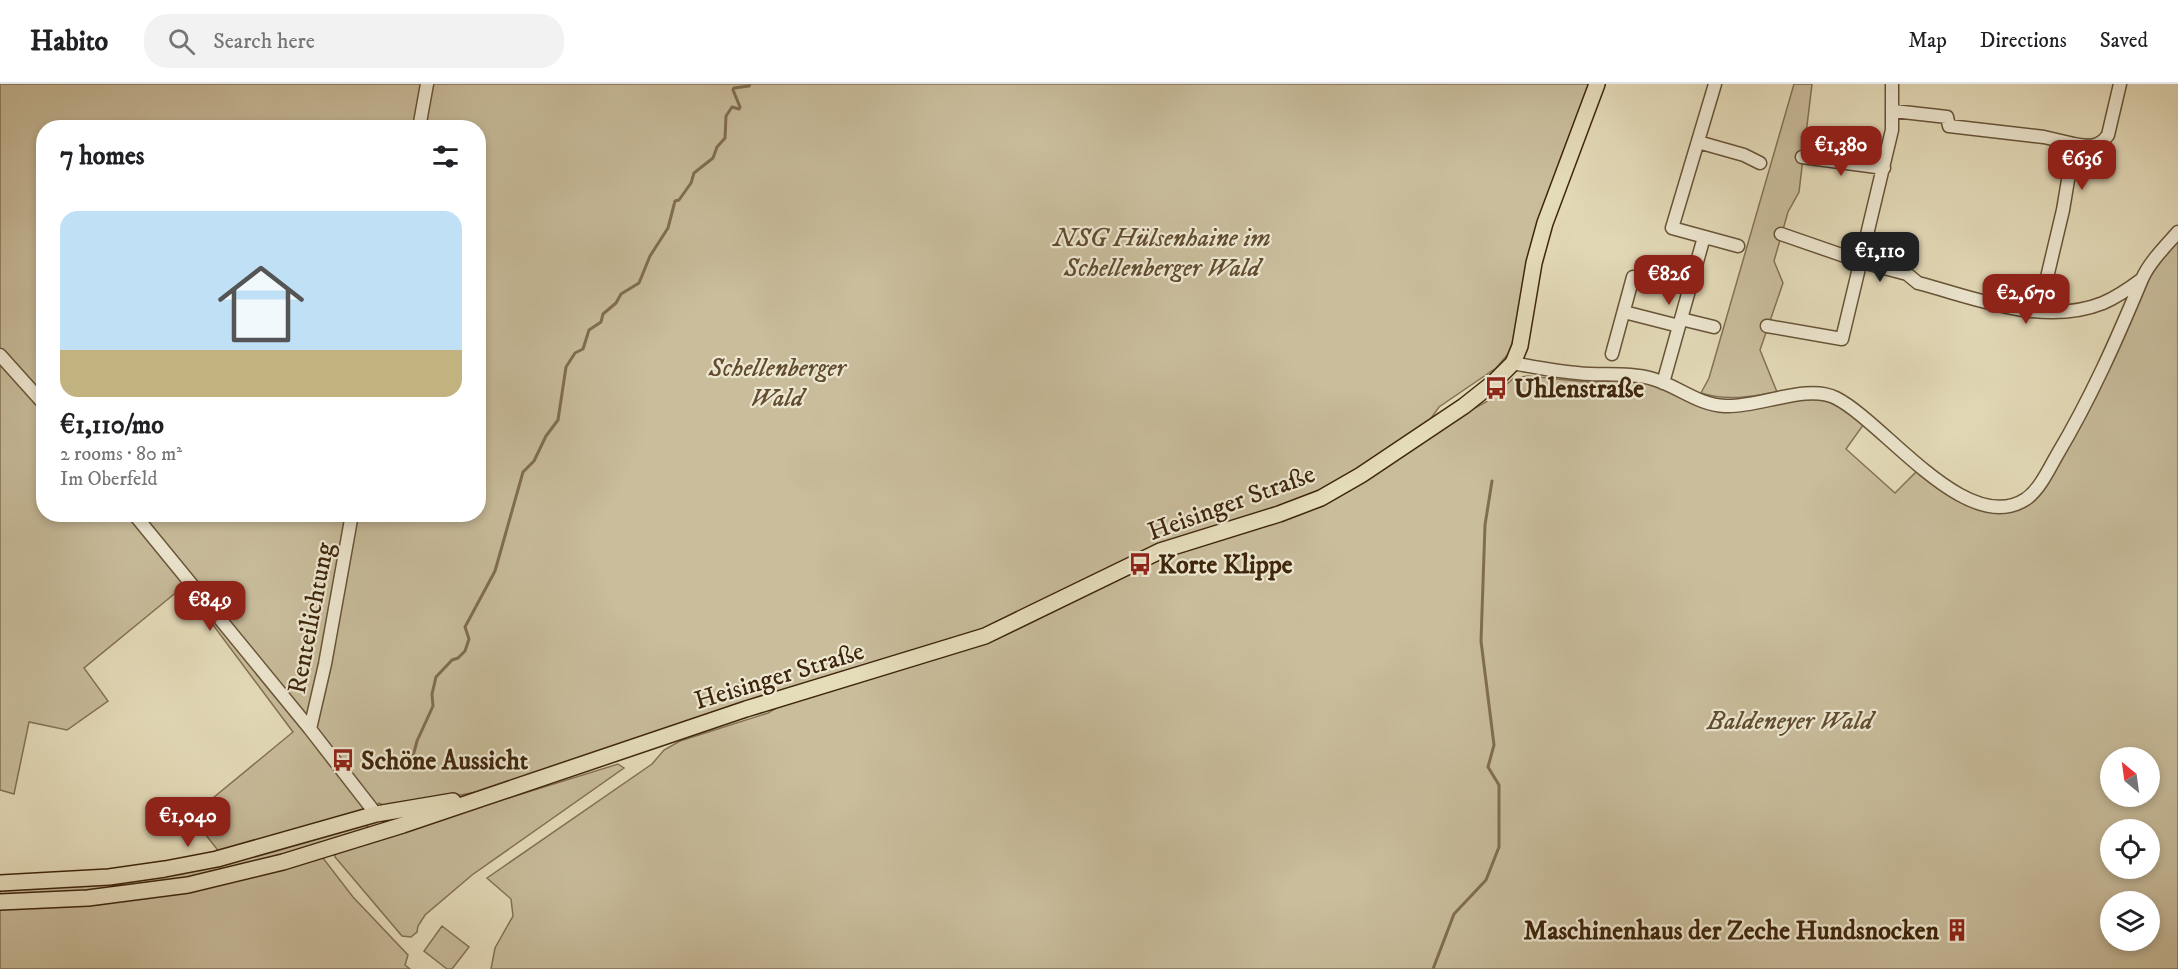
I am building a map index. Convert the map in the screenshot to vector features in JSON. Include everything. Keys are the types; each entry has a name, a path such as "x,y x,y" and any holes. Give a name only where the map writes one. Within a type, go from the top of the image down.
{"main road":[{"path":"1513,363 1520,346 1534,263 1545,223 1597,84"},
{"name":"Heisinger Straße","path":"0,902 88,898 188,885 283,862 495,795 746,709 985,636 1160,551 1279,514 1321,498 1361,475 1464,406 1513,363"},
{"name":"Heisinger Straße","path":"0,883 109,877 185,866 376,814 495,795"},
{"path":"376,814 383,831"}],"street":[{"path":"420,120 427,84"},
{"path":"1715,84 1672,228 1738,246"},
{"path":"1767,326 1842,339 1884,168 1893,111 1892,84"},
{"path":"1893,111 1947,117 1949,126 2044,137 2087,147 2097,146 2108,135 2120,84"},
{"path":"1698,142 1760,163"},
{"path":"2039,311 2063,210 2074,144"},
{"path":"1802,157 1884,168"},
{"path":"1513,363 1558,371 1640,376 1663,383 1702,402 1723,406 1753,404 1800,395 1821,393 1828,395 1848,405 1965,499 1986,506 2004,507 2016,504 2033,493 2051,466 2102,373 2142,279 2178,232"},
{"path":"1780,234 1862,262 1907,274 1918,283 2010,308 2063,312 2090,308 2118,296 2142,279"},
{"path":"1663,383 1704,237"},
{"path":"1612,354 1633,277"},
{"path":"1624,312 1714,327"},
{"path":"0,355 36,395"},
{"path":"141,522 310,729 376,814"},
{"name":"Renteilichtung","path":"310,729 326,664 351,522"}],"green space":[{"name":"Schellenberger Wald","path":"0,84 1592,84 1509,353 1496,368 1439,407 1427,424 1320,494 1277,509 978,633 487,790 401,806 387,807 379,803 220,853 191,816 293,732 184,586 84,668 108,701 67,730 29,722 14,794 0,790"},
{"path":"1794,84 1812,84 1799,192 1788,212 1774,261 1783,283 1760,350 1777,392 1729,398 1701,393 1709,378"},
{"name":"Baldeneyer Wald","path":"2178,236 2178,969 491,969 495,948 513,916 511,899 487,878 652,764 664,750 680,741 768,713 778,707 964,649 1166,555 1281,519 1486,402 1514,378 1528,376 1587,382 1636,380 1661,386 1697,404 1819,398 1835,402 1864,424 1846,449 1895,493 1920,468 1986,508 2034,495 2145,279"},
{"path":"618,764 624,768 472,875 425,915 417,932 411,937 402,936 335,857 335,852"},
{"path":"365,824 370,829 239,869 162,885 0,898 0,887 43,887"},
{"path":"318,856 323,858 353,897 408,955 405,965 410,969 0,969 0,907 21,907"},
{"path":"442,926 469,947 452,969 447,969 424,951"}],"waterway":[{"path":"407,768 433,706 432,694 436,677 452,660 465,651 469,639 465,627 495,571 523,472 534,461 546,436 558,420 566,367 575,353 583,349 589,330 601,322 603,314 616,303 621,294 639,283 650,256 668,228 675,201 679,200 691,183 694,173 713,158 717,147 725,138 726,116 732,107 739,109 740,107 734,88 750,84"},
{"path":"1433,969 1454,914 1486,880 1499,847 1499,785 1488,767 1494,745 1481,641 1485,525 1492,481"}],"place":[{"name":"Uhlenstraße","path":"1496,388"},
{"name":"Korte Klippe","path":"1140,564"},
{"name":"Schöne Aussicht","path":"343,760"},
{"name":"Maschinenhaus der Zeche Hundsnocken","path":"1957,930"}],"park label":[{"name":"NSG Hülsenhaine im Schellenberger Wald","path":"1162,252"}]}
